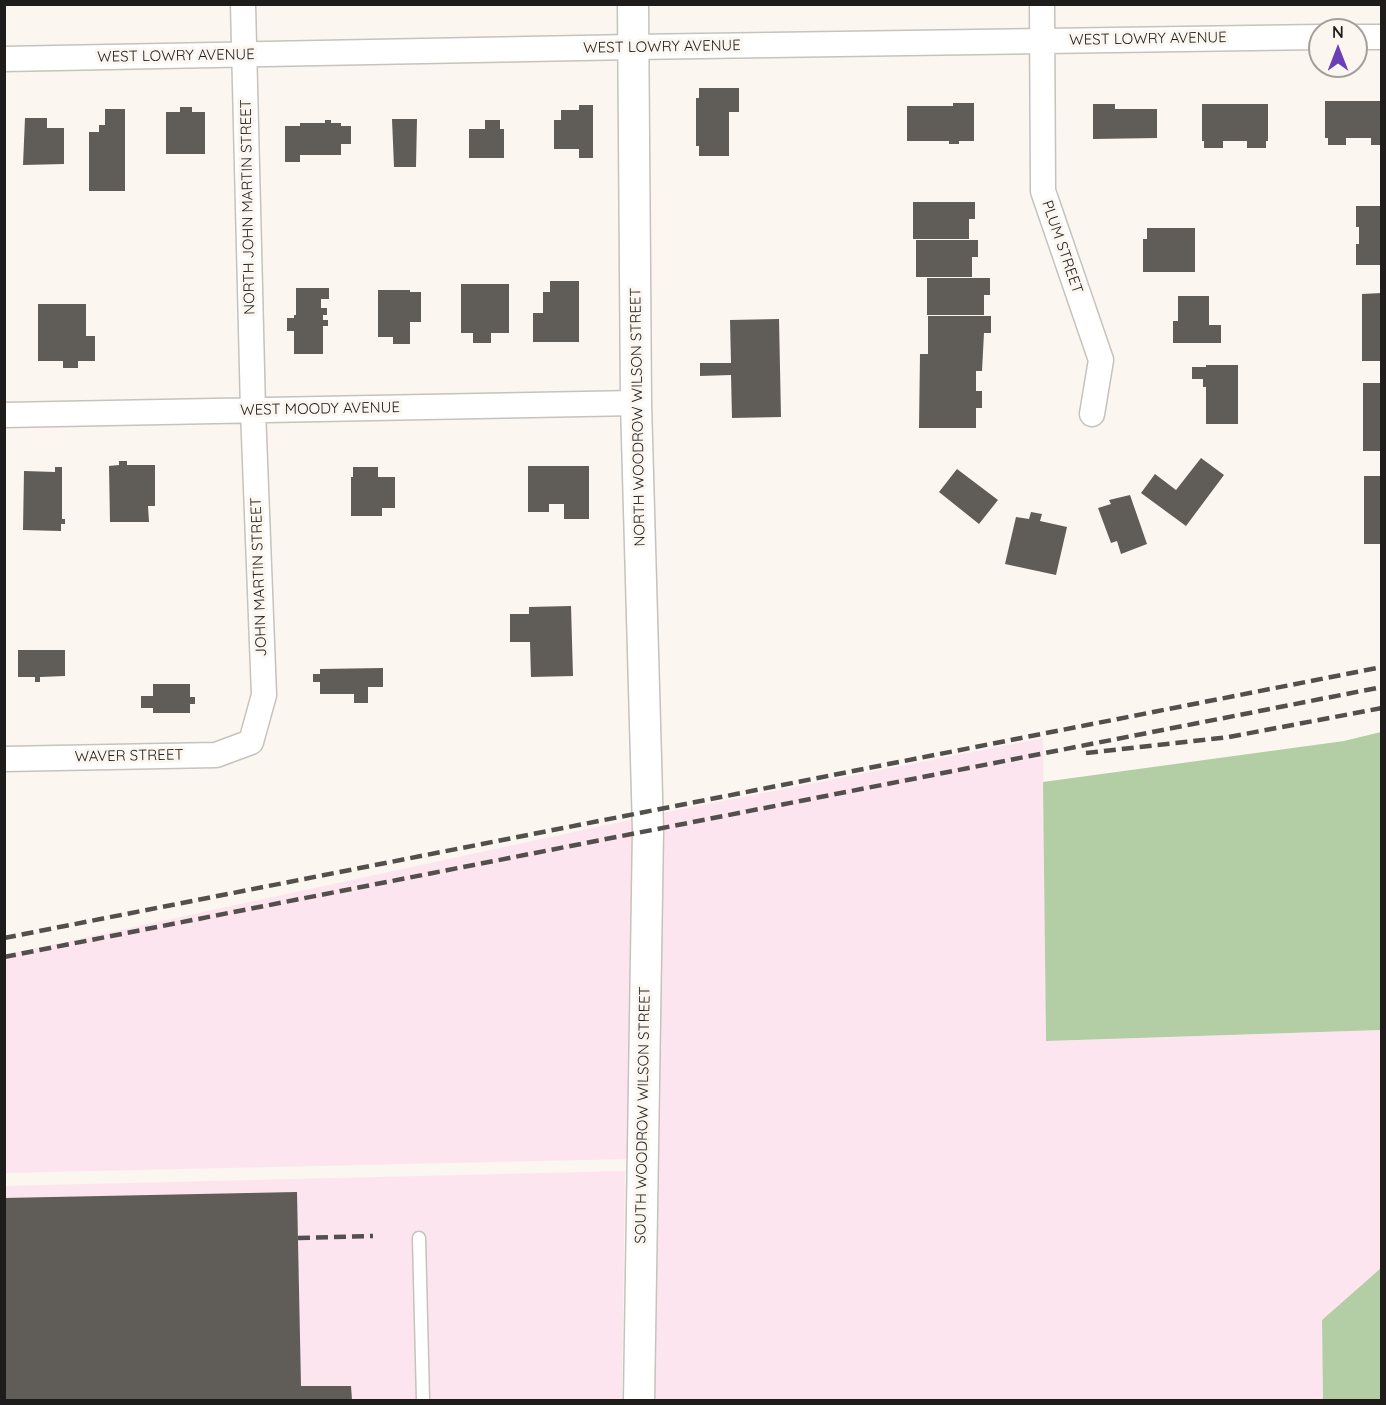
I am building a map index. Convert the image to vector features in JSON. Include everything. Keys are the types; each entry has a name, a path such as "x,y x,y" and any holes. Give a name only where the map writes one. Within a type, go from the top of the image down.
{"street":[{"name":"NORTH JOHN MARTIN STREET","path":"243,4 253,410"},
{"name":"NORTH WOODROW WILSON STREET","path":"633,4 636,403 648,830"},
{"name":"PLUM STREET","path":"1042,4 1043,191 1101,360 1092,414"},
{"name":"WEST LOWRY AVENUE","path":"4,59 1308,37"},
{"name":"WEST MOODY AVENUE","path":"4,415 636,403"},
{"name":"JOHN MARTIN STREET","path":"251,742 264,694 253,410"},
{"name":"WAVER STREET","path":"4,759 216,755 251,742"},
{"name":"SOUTH WOODROW WILSON STREET","path":"639,1401 648,830"}],"lane":[{"path":"419,1238 423,1401"}],"shaded area":[{"path":"1043,738 1046,1041 1381,1030 1381,1268 1322,1320 1323,1400 653,1400 662,813"},
{"path":"634,819 629,1159 5,1173 4,955"},
{"path":"625,1171 622,1400 5,1400 4,1186"}],"green space":[{"path":"1381,732 1381,1030 1046,1041 1043,782 1344,741"},
{"path":"1381,1268 1381,1400 1323,1400 1322,1320"}],"building":[{"path":"699,88 739,88 739,112 729,112 729,156 699,156 699,146 696,146 696,98 699,98"},
{"path":"1325,101 1382,101 1382,145 1371,145 1371,138 1346,138 1346,145 1328,145 1328,138 1325,138"},
{"path":"953,103 974,103 974,141 949,144 949,141 907,141 907,106 953,106"},
{"path":"1093,104 1115,104 1115,109 1157,109 1157,138 1093,139"},
{"path":"1202,104 1268,104 1266,148 1247,148 1247,141 1223,141 1223,148 1204,148"},
{"path":"579,105 593,105 593,158 579,158 579,149 554,149 554,120 561,120 561,110 579,110"},
{"path":"180,107 192,107 192,112 205,112 205,154 166,154 166,112 180,112"},
{"path":"105,109 125,109 125,191 89,191 89,132 99,132 99,125 105,125"},
{"path":"25,118 47,118 47,128 64,128 64,164 23,165"},
{"path":"392,119 417,119 416,167 394,167"},
{"path":"325,120 331,120 331,123 341,123 341,126 351,126 351,144 341,144 341,155 300,155 300,162 285,162 285,126 300,126 300,123 325,123"},
{"path":"485,120 500,120 500,129 504,129 504,158 469,158 469,129 485,129"},
{"path":"913,202 975,202 975,219 969,219 969,239 913,239"},
{"path":"1356,206 1382,206 1382,265 1356,265 1359,227 1356,227"},
{"path":"1147,228 1195,228 1195,272 1143,272 1143,239 1147,239"},
{"path":"916,240 978,240 978,257 972,257 972,277 916,277"},
{"path":"927,278 990,278 990,295 984,295 984,315 927,315"},
{"path":"550,281 579,281 579,342 533,342 533,313 543,313 543,292 550,292"},
{"path":"461,284 509,284 509,333 491,333 491,343 473,343 473,333 461,333"},
{"path":"296,288 329,288 329,299 321,299 321,308 327,308 327,315 323,315 323,320 328,320 328,326 323,326 323,354 294,354 294,331 287,331 287,318 294,318 296,315"},
{"path":"378,290 421,292 421,322 410,322 410,344 393,344 393,337 378,337"},
{"path":"1382,293 1382,361 1362,361 1362,294"},
{"path":"1178,296 1209,296 1209,325 1221,325 1221,343 1173,343 1173,321 1178,321"},
{"path":"38,304 86,304 86,336 95,336 95,361 78,361 78,368 63,368 63,361 38,361"},
{"path":"928,316 991,316 991,333 984,333 982,371 976,371 976,391 982,391 982,408 976,408 976,428 919,428 920,354 928,354"},
{"path":"779,319 781,417 732,418 731,375 700,376 700,363 731,363 730,320"},
{"path":"1206,365 1238,365 1238,424 1206,424 1206,387 1203,387 1203,379 1192,379 1192,367 1206,367"},
{"path":"1363,383 1382,383 1382,451 1363,451"},
{"path":"1201,458 1224,475 1186,526 1141,493 1155,474 1176,490"},
{"path":"119,461 127,461 127,465 155,465 155,506 148,506 149,522 110,522 109,466 119,465"},
{"path":"528,466 589,466 589,519 564,519 564,504 549,504 549,512 528,512"},
{"path":"55,467 62,467 62,519 65,519 65,524 61,524 61,531 23,530 24,471 55,472"},
{"path":"353,467 378,467 378,477 395,477 395,508 382,508 382,516 351,516"},
{"path":"957,469 998,500 979,524 939,492"},
{"path":"1364,476 1382,476 1382,544 1364,544"},
{"path":"1130,495 1147,544 1121,554 1117,541 1111,543 1098,508 1111,504 1109,500"},
{"path":"1031,512 1042,514 1040,521 1067,527 1056,575 1005,564 1016,517 1029,519"},
{"path":"571,606 573,676 531,677 530,642 510,642 510,614 529,614 529,607"},
{"path":"18,650 65,650 65,676 40,677 40,682 35,682 35,677 18,677"},
{"path":"383,668 383,687 368,687 368,703 354,703 354,694 320,694 320,682 313,682 313,674 320,674 320,669"},
{"path":"153,684 190,684 190,697 195,697 195,704 190,704 190,713 153,713 153,708 141,708 141,696 153,696"},
{"path":"297,1192 301,1386 351,1386 352,1400 6,1400 4,1198"}],"railway":[{"path":"4,938 1382,667"},
{"path":"4,957 1382,687"},
{"path":"1086,753 1229,737 1382,708"},
{"path":"298,1238 373,1236"}]}
